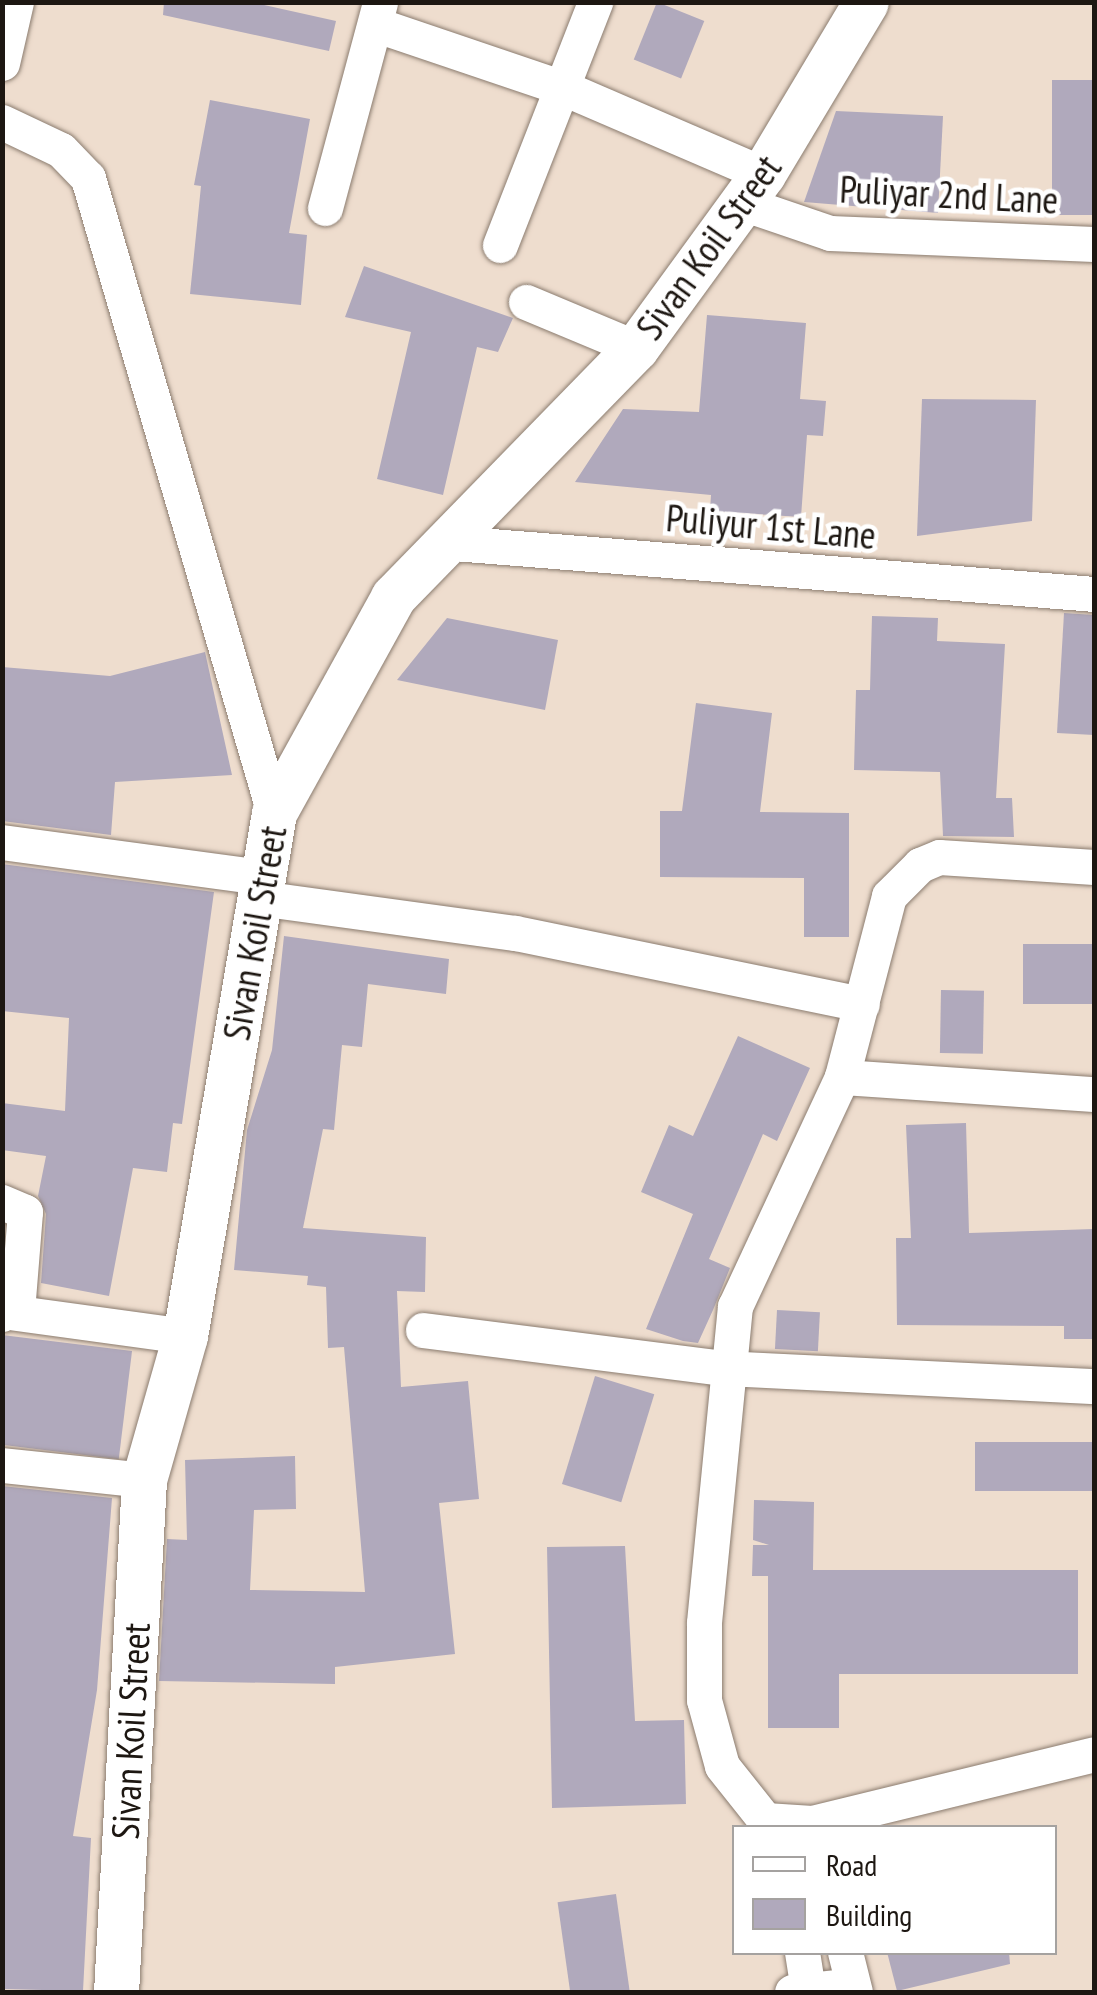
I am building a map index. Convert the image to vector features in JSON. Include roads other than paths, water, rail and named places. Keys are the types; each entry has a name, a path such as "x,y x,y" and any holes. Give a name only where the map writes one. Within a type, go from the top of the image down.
{"street":[{"path":"2,64 16,2"},
{"path":"500,245 566,89 595,2"},
{"name":"Sivan Koil Street","path":"116,1992 144,1480 184,1336 274,814 393,597 441,542 636,348 753,189 866,2"},
{"path":"325,208 379,14"},
{"name":"Puliyar 2nd Lane","path":"379,14 566,89 830,233 1094,244"},
{"path":"2,122 61,150 88,178 274,814"},
{"path":"526,302 636,348"},
{"name":"Puliyur 1st Lane","path":"441,542 1094,594"},
{"path":"2,842 515,932 862,1004"},
{"path":"804,1825 765,1820 722,1766 704,1700 723,1368 735,1306 770,1220 842,1077 889,896 920,865 940,857 1094,868"},
{"path":"842,1077 1094,1094"},
{"path":"2,1202 25,1212 6,1313 184,1336"},
{"path":"423,1330 723,1368 1094,1386"},
{"path":"2,1464 144,1480"},
{"path":"816,1825 1094,1754"},
{"path":"737,1781 759,1825"},
{"path":"802,1955 800,1991 851,1977"}]}
